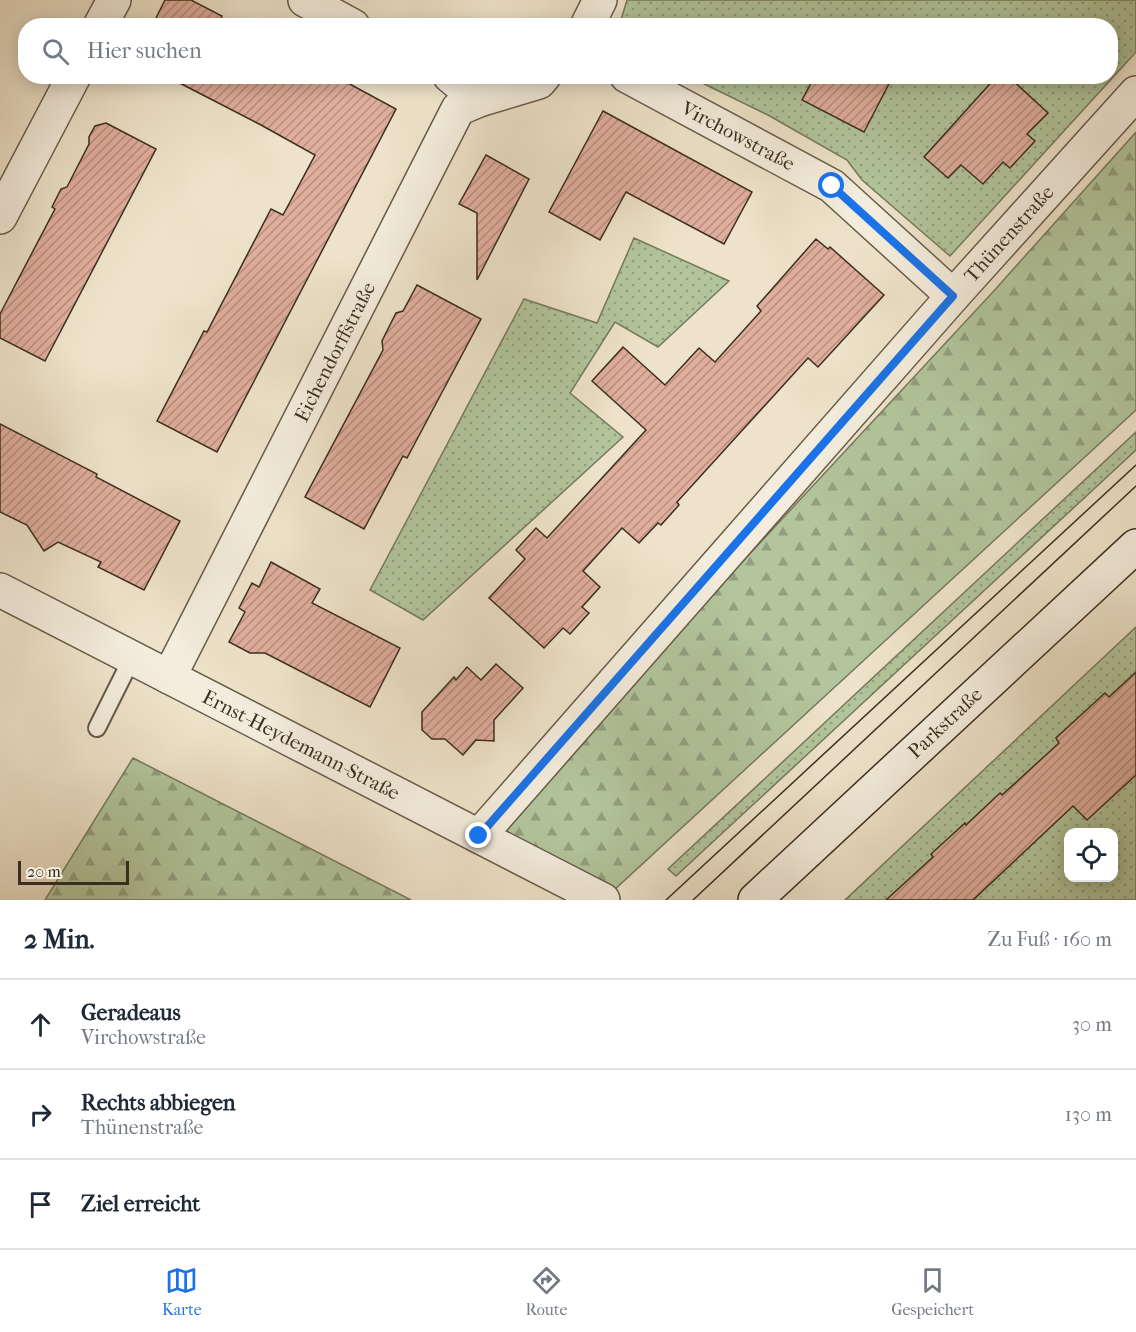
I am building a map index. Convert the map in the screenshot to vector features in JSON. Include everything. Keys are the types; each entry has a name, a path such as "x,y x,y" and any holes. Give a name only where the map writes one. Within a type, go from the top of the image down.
{"street":[{"path":"104,18 114,0"},
{"path":"305,0 338,18"},
{"path":"590,18 600,0"},
{"path":"0,217 70,84"},
{"path":"460,84 479,99"},
{"name":"Eichendorffstraße","path":"169,677 458,110 479,99 532,84"},
{"name":"Virchowstraße","path":"642,84 832,186 953,296"},
{"name":"Thünenstraße","path":"479,836 953,296 1136,93"},
{"name":"Parkstraße","path":"755,900 1136,546"},
{"name":"Ernst-Heydemann-Straße","path":"0,590 603,900"}],"lane":[{"path":"97,729 132,658"}],"green space":[{"path":"627,0 1136,0 1136,52 1118,72 1118,18 621,18"},
{"path":"704,84 1107,84 950,256 862,180 847,160 768,115"},
{"path":"1136,132 1136,410 614,890 497,829 520,801 992,293"},
{"path":"634,238 729,281 658,347 615,322 570,393 623,437 423,620 370,590 524,299 597,323"},
{"path":"1136,432 1136,450 676,876 668,869"},
{"path":"1136,627 1136,900 845,900"},
{"path":"133,758 411,900 45,900"}],"building":[{"path":"165,0 191,0 222,16 221,18 156,18"},
{"path":"182,84 350,84 396,109 217,452 157,421 204,331 207,332 271,209 283,215 315,155"},
{"path":"811,84 889,84 864,132 802,100"},
{"path":"990,84 1017,84 1048,113 1027,134 1035,141 1010,168 1003,162 983,184 961,165 948,178 924,157"},
{"path":"603,111 752,192 724,244 626,192 600,240 549,212"},
{"path":"106,123 156,149 45,361 0,338 0,314 55,209 52,207 61,189 67,187 89,144 89,137 95,126"},
{"path":"486,155 529,179 477,280 477,213 459,204"},
{"path":"816,239 828,249 830,247 884,295 818,367 808,358 677,502 679,505 661,525 658,523 639,543 622,528 583,571 600,587 582,607 589,613 570,634 563,628 544,648 489,598 525,559 516,550 536,528 547,538 646,430 592,381 623,347 665,385 699,348 715,362 761,311 757,306"},
{"path":"417,285 481,319 407,458 403,456 364,529 305,497 383,350 382,341 396,313 403,311"},
{"path":"0,424 97,474 96,477 180,521 144,590 98,567 101,562 58,542 44,551 27,525 0,512"},
{"path":"271,562 320,589 312,603 400,648 370,707 265,653 250,653 229,642 245,612 239,608 252,583 259,587"},
{"path":"496,664 523,688 494,720 494,741 476,740 463,755 445,739 432,739 422,730 422,712 454,677 456,680 467,667 481,680"},
{"path":"1136,672 1136,775 1087,820 1073,806 973,900 886,900 933,857 931,854 965,823 966,825 1000,793 1002,795 1059,743 1056,738 1105,693 1109,697"}],"tram line":[{"path":"666,900 1136,465"},
{"path":"693,900 1136,486"}],"route":[{"path":"479,836 953,296 832,186"}]}
